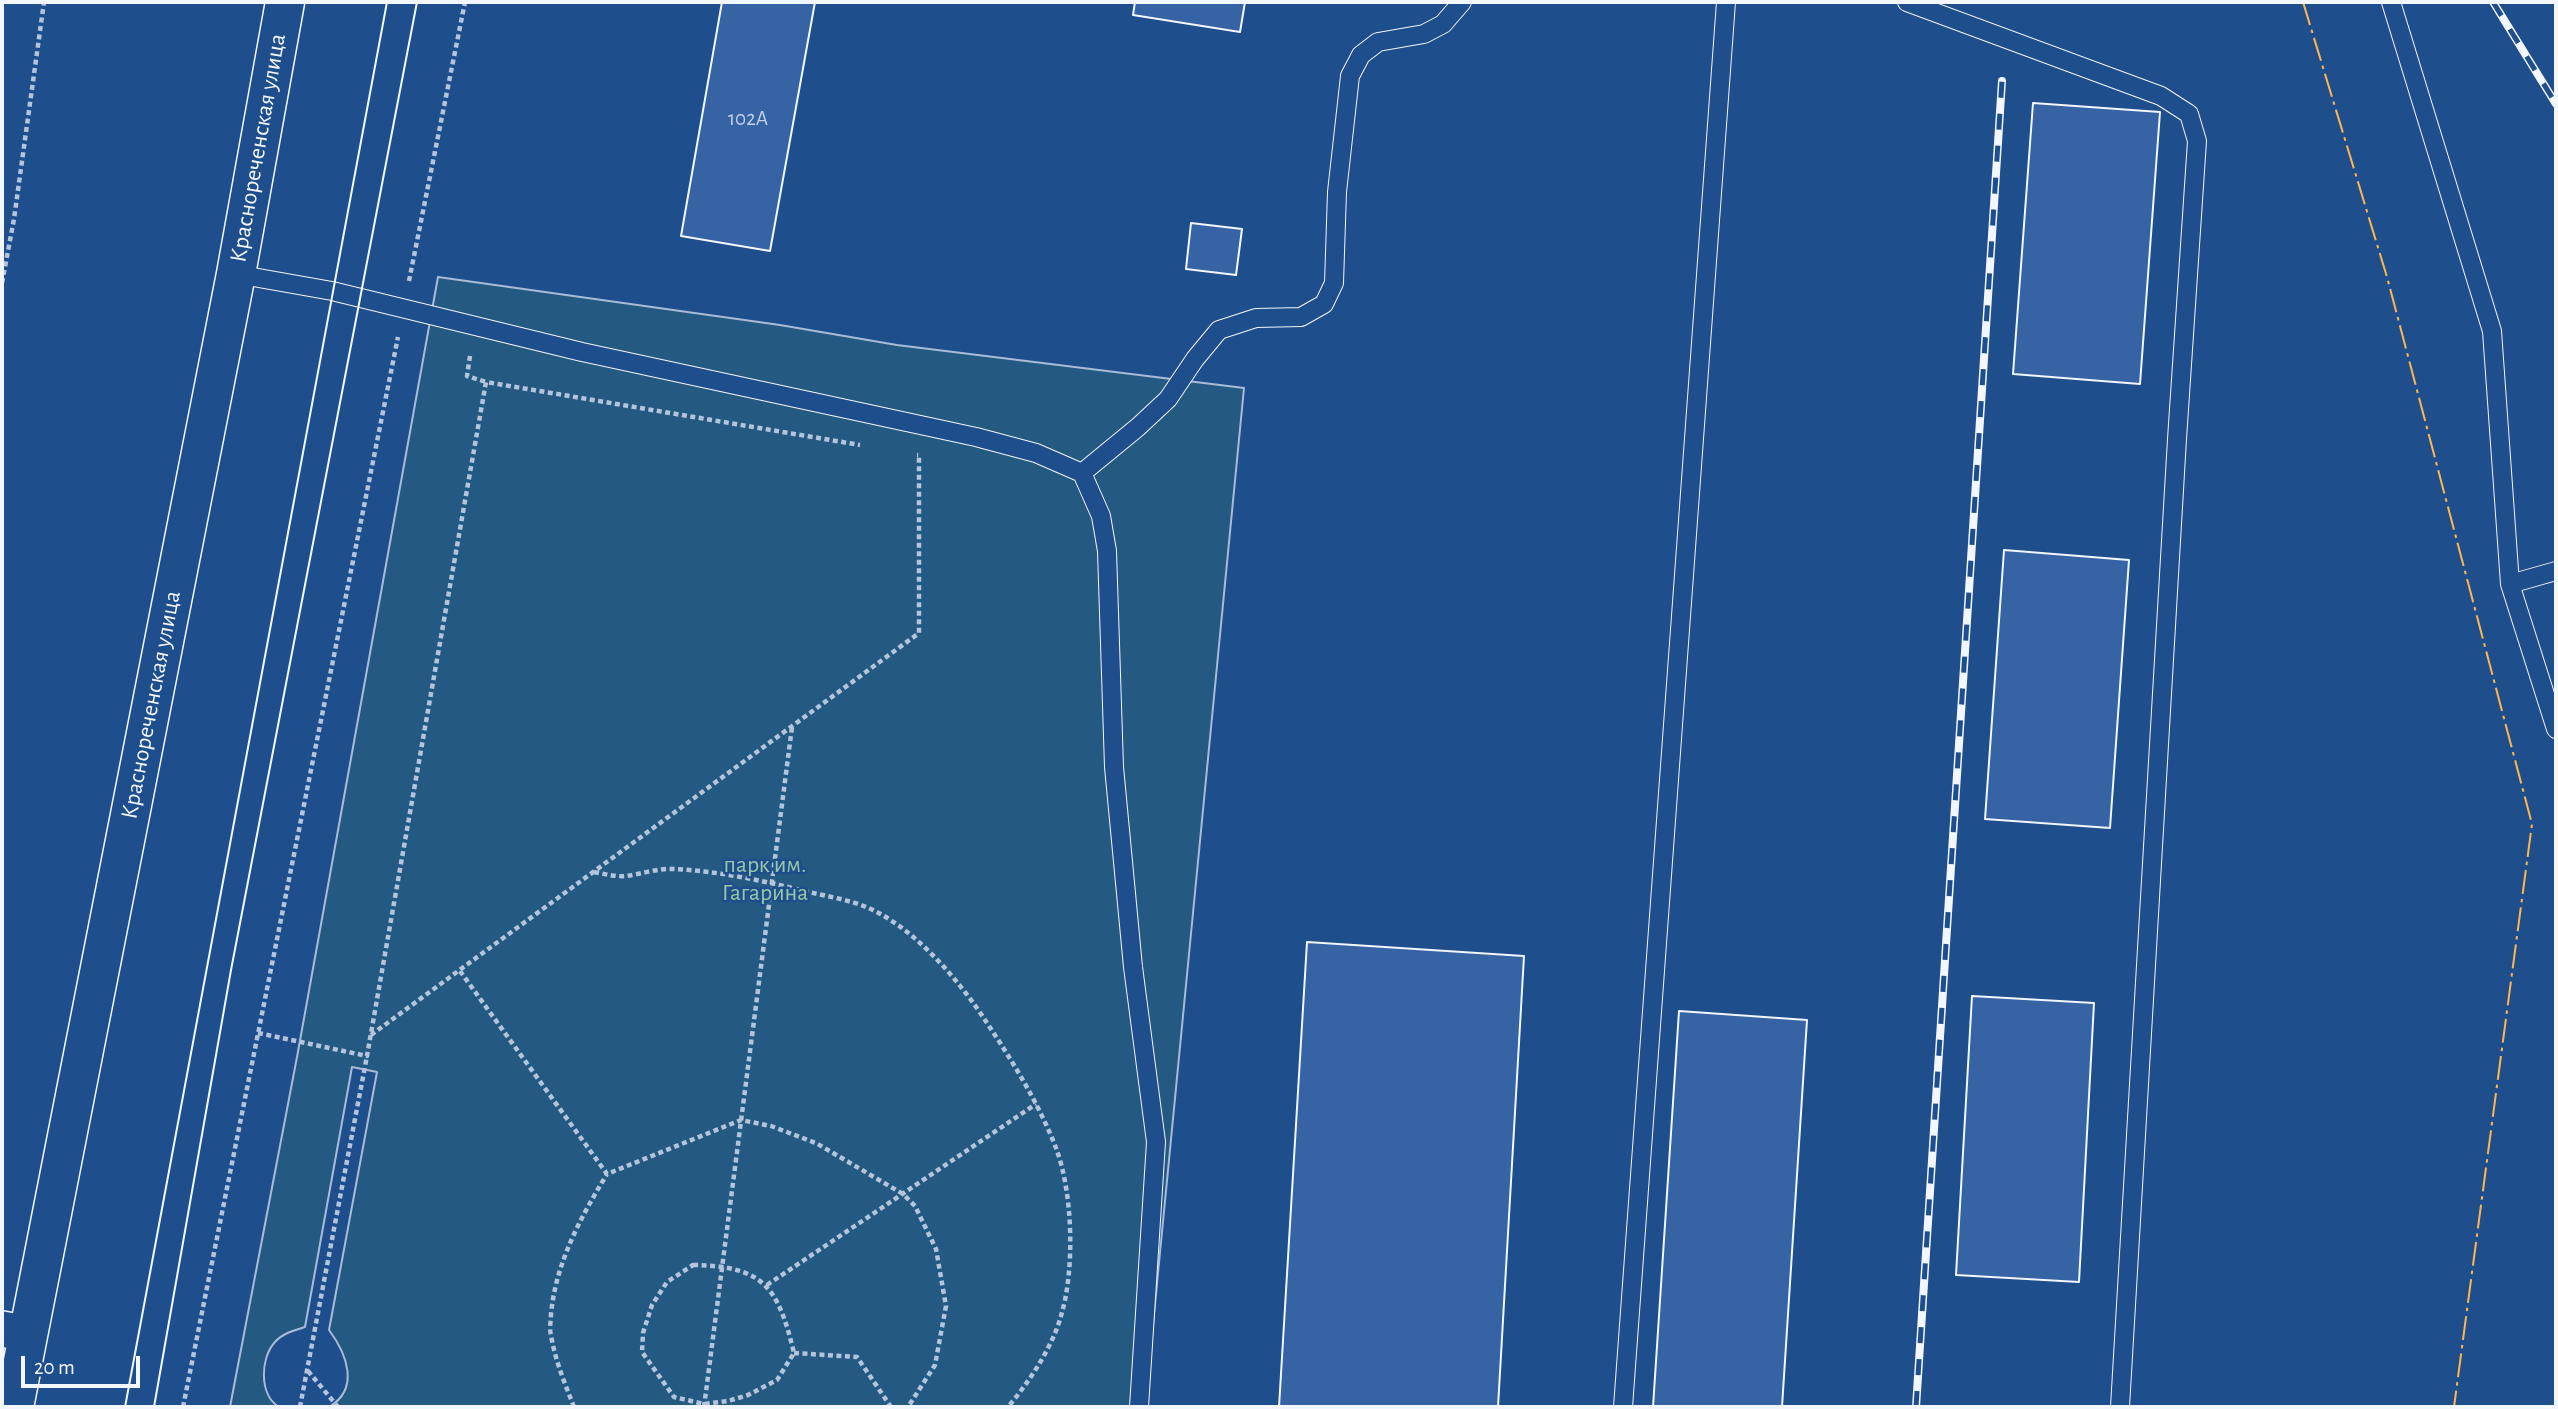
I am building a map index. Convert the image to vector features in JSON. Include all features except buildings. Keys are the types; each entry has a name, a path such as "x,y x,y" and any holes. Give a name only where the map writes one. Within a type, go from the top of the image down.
{"main road":[{"name":"Краснореченская улица","path":"14,1407 15,1332 236,274 285,2"}],"lane":[{"path":"1082,472 1168,399 1219,330 1256,318 1301,317 1324,304 1334,283 1336,192 1350,76 1361,55 1378,43 1424,34 1443,24 1462,2"},
{"path":"1623,1407 1726,2"},
{"path":"1907,2 2161,96 2189,114 2197,141 2120,1407"},
{"path":"2391,2 2492,331 2510,584 2556,729"},
{"path":"236,274 332,291 582,352 976,437 1036,453 1082,472 1101,516 1107,551 1114,767 1133,967 1156,1142 1139,1407"},
{"path":"2510,584 2556,570"}],"path":[{"path":"2,284 14,219 44,2"},
{"path":"183,1407 465,2"},
{"path":"300,1407 371,1035 486,382 865,446"},
{"path":"371,1035 919,633 919,455 905,453"},
{"path":"704,1406 793,726"},
{"path":"594,872 623,877 670,869 724,874 863,906 909,933 946,968 976,1006 1036,1104 1057,1151 1069,1206 1070,1263 1061,1317 1031,1379 1008,1407"},
{"path":"460,971 607,1174"},
{"path":"258,1033 367,1056"},
{"path":"767,1285 1036,1104"},
{"path":"574,1407 550,1332 554,1292 566,1252 584,1212 607,1174 741,1120 771,1126 816,1143 903,1194 915,1206 936,1249 946,1306 935,1365 908,1407"},
{"path":"693,1265 741,1270 767,1285 786,1319 794,1353 777,1380 748,1395 704,1406 674,1397 642,1352 643,1333 652,1306 667,1282 693,1265"},
{"path":"794,1353 858,1357 891,1407"},
{"path":"307,1371 338,1407"}],"green space":[{"name":"парк им. Гагарина","path":"438,277 780,325 897,345 1244,388 1145,1407 329,1407 339,1400 347,1381 345,1360 329,1330 377,1072 352,1067 305,1327 278,1339 270,1349 264,1366 268,1394 279,1407 230,1407 297,1057"}],"tram line":[{"path":"125,1407 387,2"},
{"path":"154,1407 231,970 417,2"}],"railway":[{"path":"2493,2 2556,104"},
{"path":"1916,1407 2002,81"}],"power":[{"path":"2303,2 2387,277 2532,824 2454,1407"}]}
